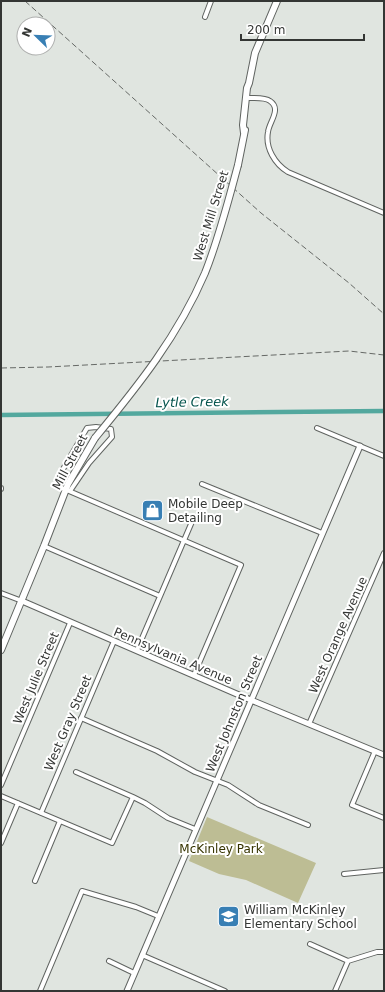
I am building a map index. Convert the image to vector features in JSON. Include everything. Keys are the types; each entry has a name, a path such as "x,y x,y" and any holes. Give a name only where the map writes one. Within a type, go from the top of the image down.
{"main road":[{"name":"West Mill Street","path":"244,133 243,125 247,88 256,50 277,1"},
{"name":"West Mill Street","path":"190,303 204,274 225,214 247,125 249,83"},
{"name":"Mill Street","path":"1,650 68,490 95,438 156,362 190,303"}],"street":[{"path":"205,17 212,1"},
{"path":"249,98 266,99 272,102 275,108 275,115 268,132 268,143 275,161 281,168 294,175 384,213"},
{"path":"68,490 112,437 110,429 96,427 87,428 57,479 60,486 68,490 241,565 194,675"},
{"path":"317,428 384,456"},
{"name":"West Johnston Street","path":"127,991 360,446"},
{"path":"202,484 322,533"},
{"path":"137,650 194,517"},
{"path":"44,546 160,596"},
{"name":"West Orange Avenue","path":"309,724 384,553"},
{"path":"1,593 22,601"},
{"name":"Pennsylvania Avenue","path":"22,601 251,700 384,755"},
{"name":"West Julie Street","path":"1,784 70,622"},
{"name":"West Gray Street","path":"42,813 114,641"},
{"path":"81,718 157,751 195,772 235,789 243,796 259,805 308,825"},
{"path":"375,751 352,805 384,818"},
{"path":"76,772 133,797 168,818 195,829"},
{"path":"1,796 112,843 133,797"},
{"path":"1,843 18,803"},
{"path":"35,881 60,821"},
{"path":"344,874 384,870"},
{"path":"40,991 82,892 136,907 158,916"},
{"path":"310,944 348,961 377,952 384,952"},
{"path":"142,955 225,991"},
{"path":"109,961 134,973"},
{"path":"335,991 348,961"}],"green space":[{"name":"McKinley Park","path":"207,817 316,863 298,903 246,880 219,874 189,861"}],"waterway":[{"name":"Lytle Creek","path":"1,415 384,411"}],"railway":[{"path":"25,1 261,213 349,283 384,314"},
{"path":"1,368 48,367 349,351 384,355"}],"place":[{"name":"Mobile Deep Detailing","path":"153,511"},
{"name":"William McKinley Elementary School","path":"229,917"}]}
